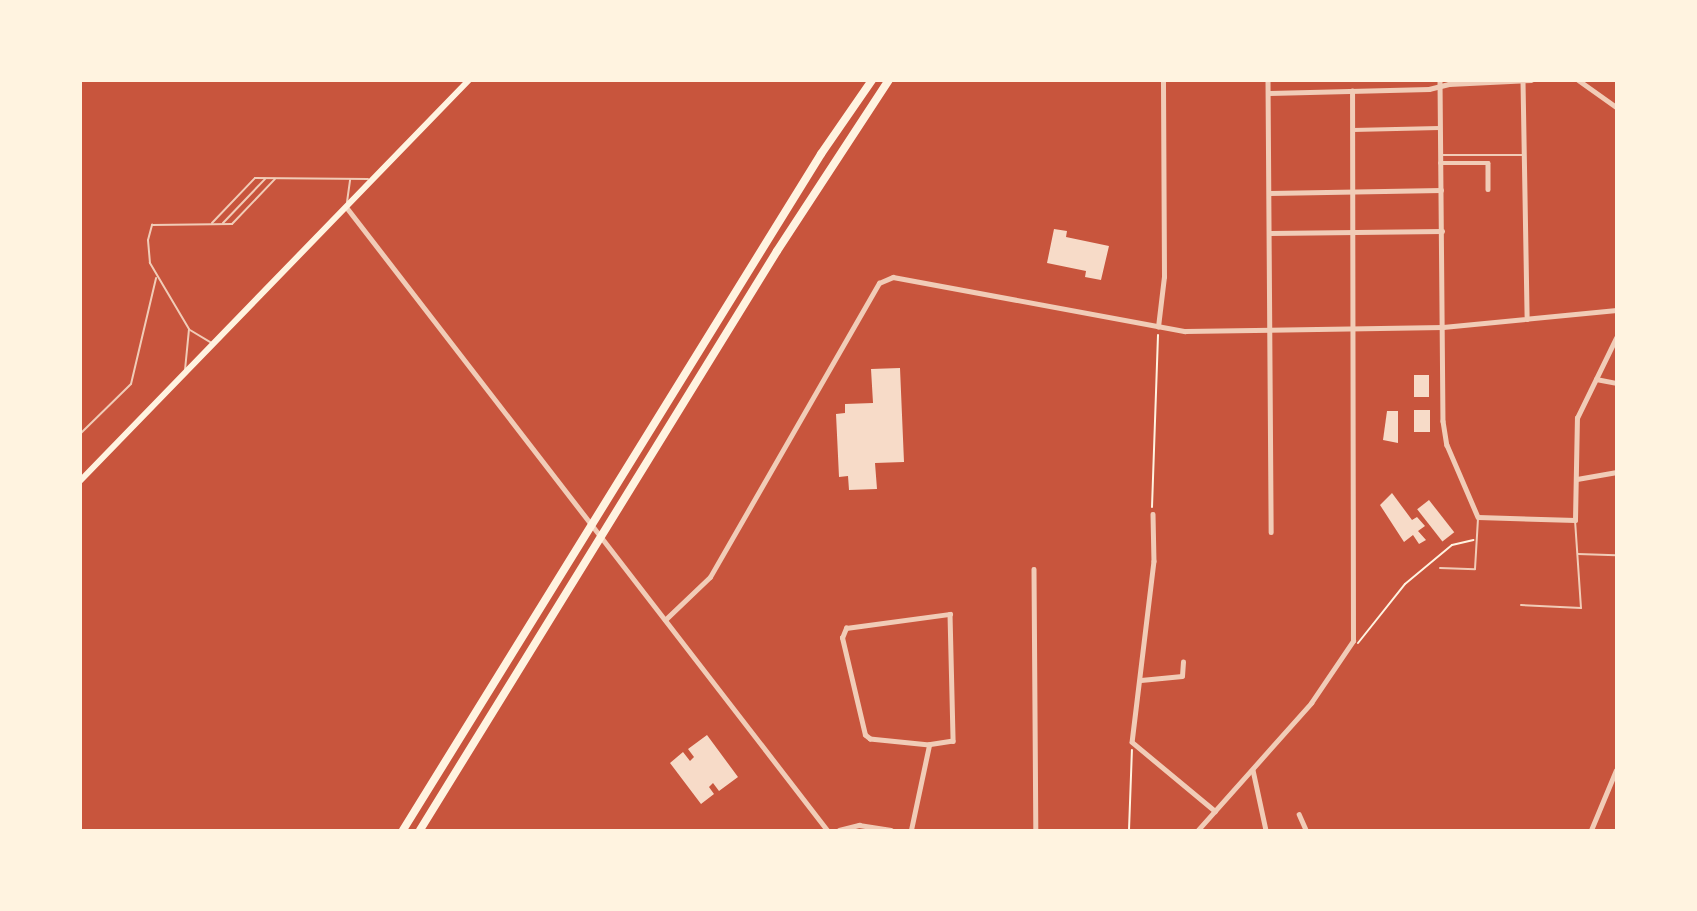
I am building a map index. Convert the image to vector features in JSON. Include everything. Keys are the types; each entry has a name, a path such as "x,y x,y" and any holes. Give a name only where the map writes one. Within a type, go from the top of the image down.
{"highway":[{"path":"403,831 814,165 872,80"},
{"path":"420,831 785,240 889,80"}],"main road":[{"path":"80,481 469,80"}],"street":[{"path":"1158,327 1164,277 1163,80"},
{"path":"1268,80 1271,532"},
{"path":"1268,93 1352,91 1440,83 1531,80"},
{"path":"1578,80 1616,107"},
{"path":"1523,81 1527,319"},
{"path":"1440,83 1445,436 1478,517 1575,520 1577,418 1616,338"},
{"path":"1198,831 1311,703 1353,641 1355,328 1352,91"},
{"path":"1353,130 1439,128"},
{"path":"1440,163 1488,163 1488,188"},
{"path":"1269,193 1441,190"},
{"path":"346,207 827,831"},
{"path":"1269,233 1442,230"},
{"path":"664,620 710,577 879,283 893,277 1185,331 1443,327 1616,310"},
{"path":"1596,379 1616,383"},
{"path":"1577,479 1616,472"},
{"path":"1153,514 1154,561 1132,742 1215,811"},
{"path":"1034,569 1036,831"},
{"path":"950,614 953,741 929,745 865,735 842,638 846,628 950,614"},
{"path":"1141,680 1182,676 1183,663"},
{"path":"911,831 929,745"},
{"path":"1253,770 1266,831"},
{"path":"1591,831 1616,770"},
{"path":"1299,814 1306,831"},
{"path":"839,831 859,825 891,831"}],"lane":[{"path":"1440,155 1525,155"},
{"path":"212,223 255,178 373,180"},
{"path":"223,224 265,178"},
{"path":"213,344 189,329 156,277 149,252 152,225 232,224 275,179"},
{"path":"346,207 351,179"},
{"path":"80,434 131,384 156,277"},
{"path":"180,379 189,355 189,329"},
{"path":"1440,568 1475,569 1478,517"},
{"path":"1521,605 1581,608 1582,578 1575,520"},
{"path":"1577,554 1616,555"}],"path":[{"path":"1153,514 1150,480 1158,327"},
{"path":"1353,641 1358,644 1399,589 1418,573 1452,545 1478,538"},
{"path":"1129,831 1132,742"}],"building":[{"path":"1054,229 1067,231 1066,237 1109,246 1101,280 1085,277 1086,271 1047,263"},
{"path":"900,368 904,462 875,463 877,489 849,490 848,476 839,477 836,414 845,413 845,404 873,403 871,369"},
{"path":"1414,375 1429,375 1429,397 1414,397"},
{"path":"1414,410 1430,410 1430,432 1414,432"},
{"path":"1387,411 1398,411 1398,443 1383,440"},
{"path":"1392,493 1412,520 1417,517 1425,526 1418,531 1426,540 1419,544 1413,535 1404,542 1380,505"},
{"path":"1429,500 1454,532 1442,542 1417,509"},
{"path":"707,735 738,777 719,791 713,783 709,787 714,794 701,804 670,763 683,752 690,761 694,757 688,749"}]}
